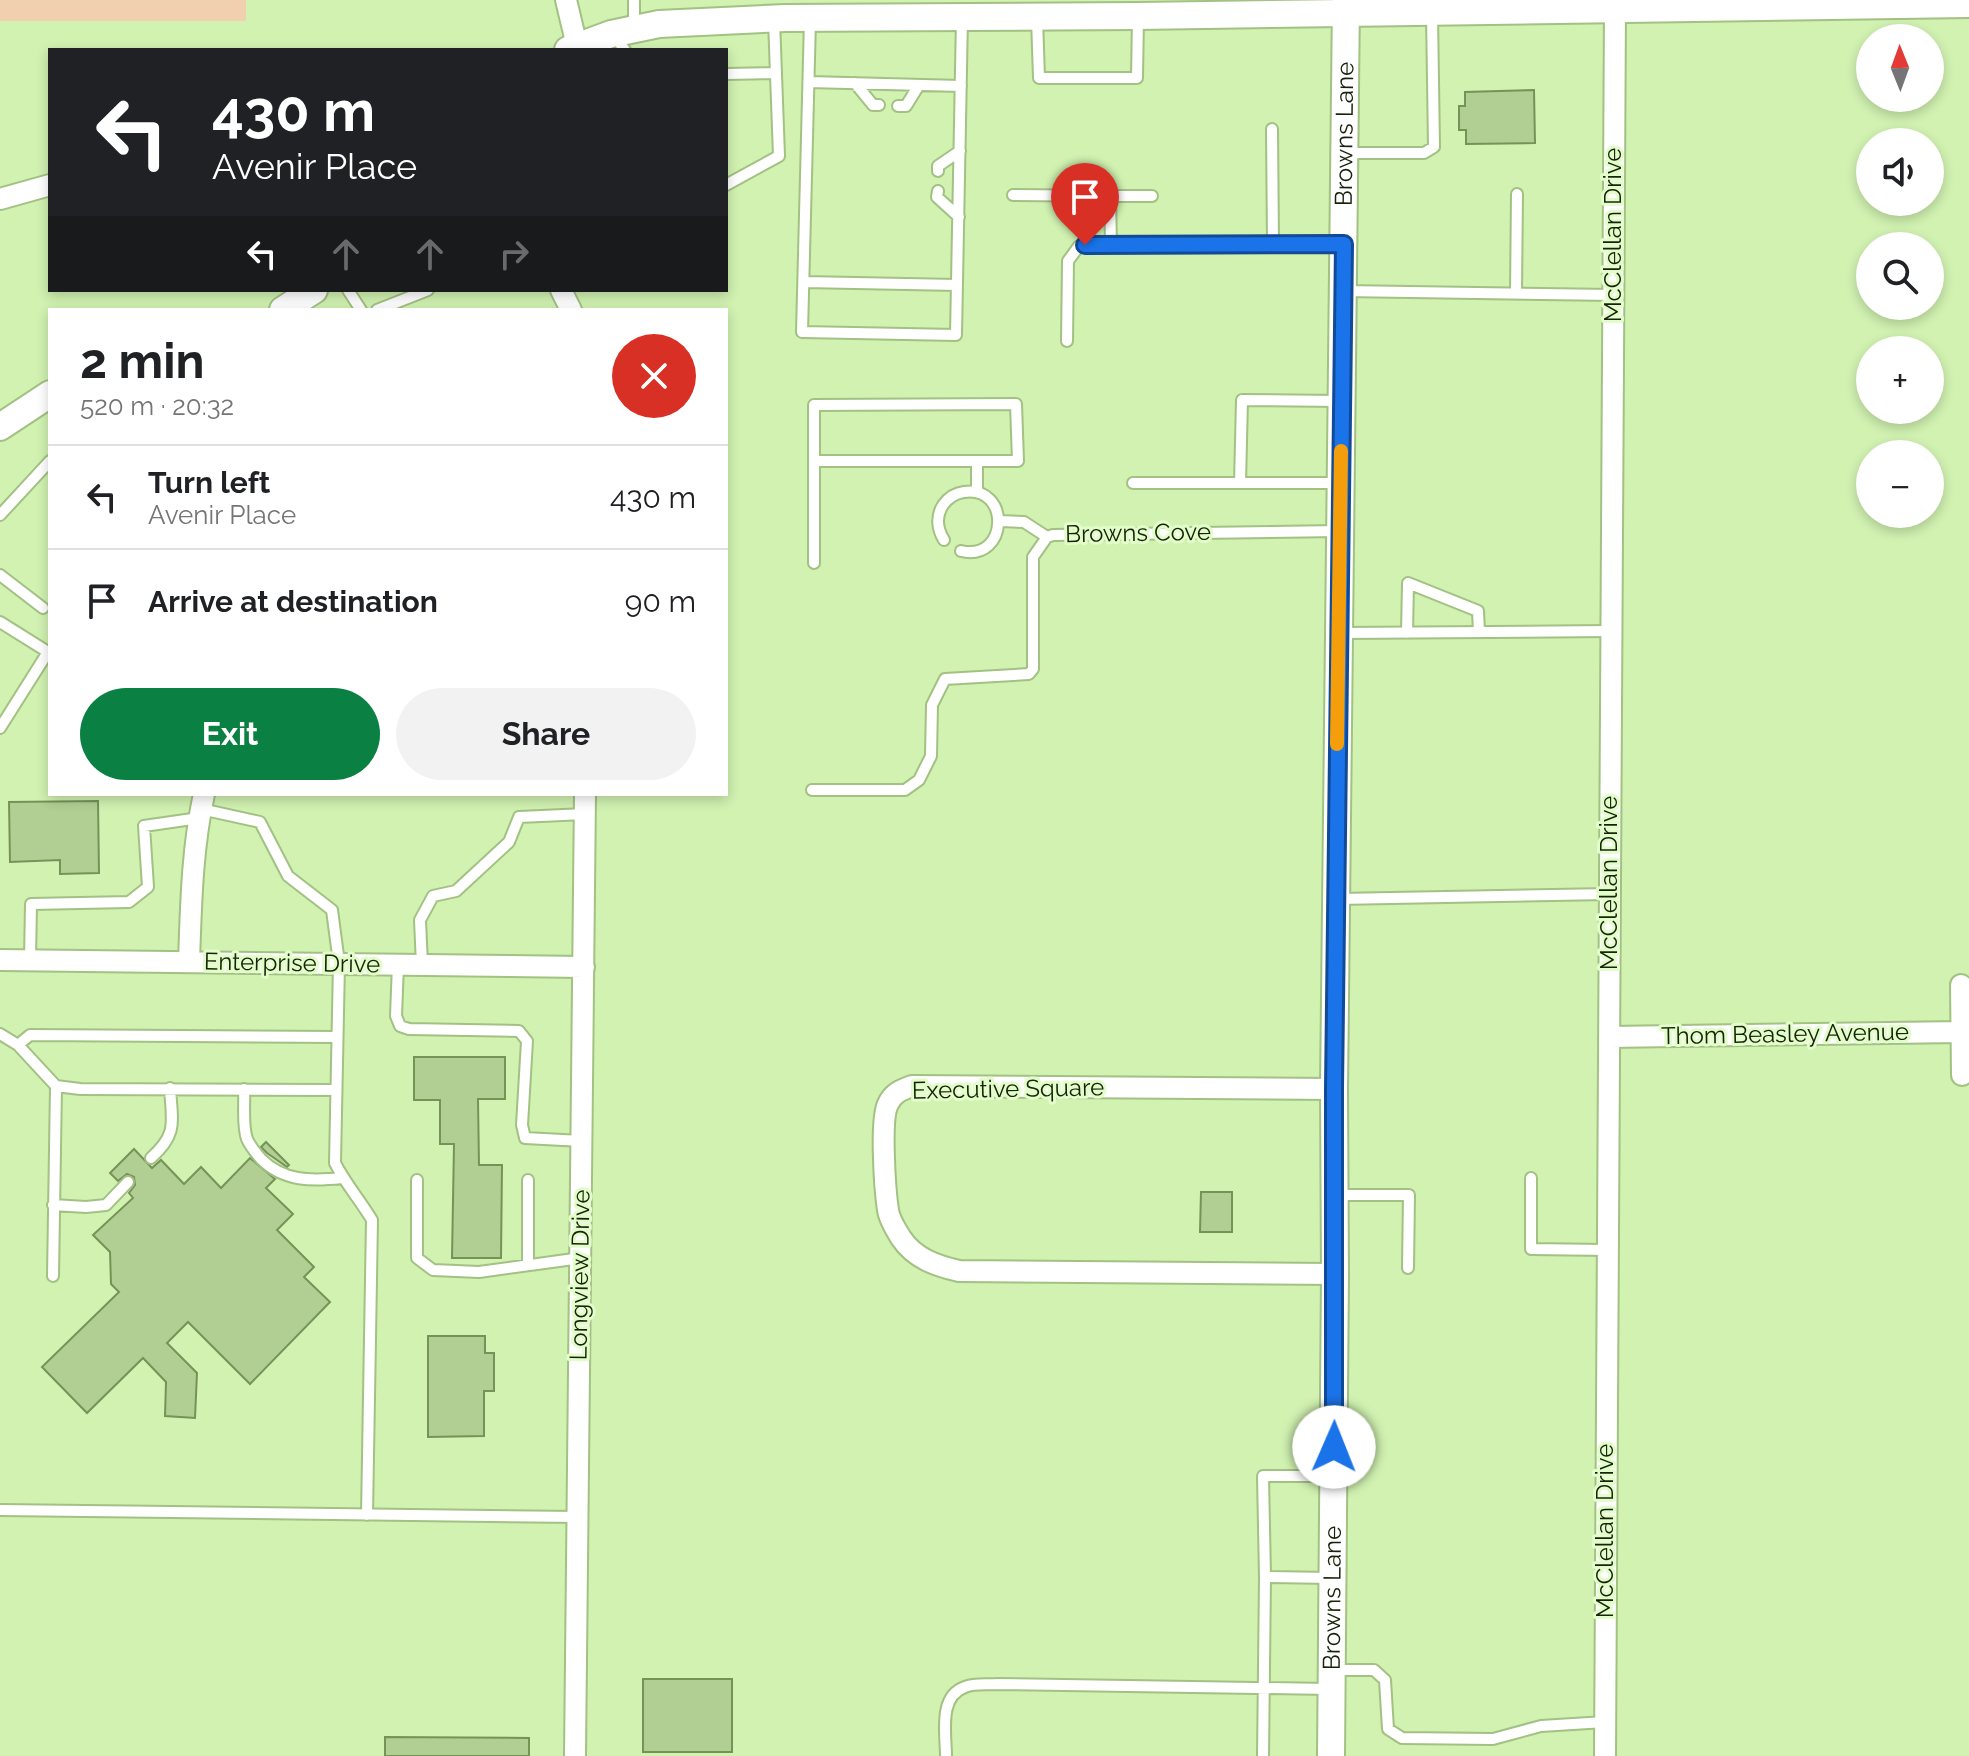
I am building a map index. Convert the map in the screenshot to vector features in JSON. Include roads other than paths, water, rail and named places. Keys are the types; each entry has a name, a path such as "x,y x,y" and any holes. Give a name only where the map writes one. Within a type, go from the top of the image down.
{"street":[{"path":"566,0 573,48 624,37 659,24 759,16 962,16 1230,7 1615,9 1716,4 1969,4"},
{"name":"Browns Lane","path":"1331,1756 1334,1089 1346,6"},
{"name":"McClellan Drive","path":"1605,1756 1615,9"},
{"path":"0,199 48,186"},
{"path":"0,427 48,395"},
{"name":"Longview Drive","path":"575,1756 585,804"},
{"path":"189,961 192,889 201,807"},
{"name":"Enterprise Drive","path":"0,960 584,967"},
{"path":"1961,985 1962,1075"},
{"name":"Thom Beasley Avenue","path":"1609,1037 1961,1032"},
{"name":"Executive Square","path":"1334,1089 912,1086 895,1094 888,1104 885,1155 890,1218 905,1243 935,1265 959,1271 1335,1274"}],"lane":[{"path":"624,37 634,0"},
{"path":"1345,153 1424,153 1434,147 1435,8"},
{"path":"1029,13 1039,78 1137,78 1141,11"},
{"path":"728,184 779,156 776,73 759,16"},
{"path":"810,18 802,332 956,335 962,16"},
{"path":"728,74 776,73"},
{"path":"809,82 961,86"},
{"path":"855,83 873,105 879,105"},
{"path":"898,106 906,106 919,85"},
{"path":"1272,129 1273,244"},
{"path":"938,171 938,166 960,151"},
{"path":"938,191 937,197 959,217"},
{"path":"1516,293 1517,194"},
{"path":"1013,195 1152,196"},
{"path":"1110,196 1111,245"},
{"path":"1067,341 1069,255 1079,246 1344,244"},
{"path":"804,282 957,285"},
{"path":"1343,291 1613,295"},
{"path":"382,308 423,292"},
{"path":"1240,483 1242,400 1341,401"},
{"path":"814,461 1018,461 1016,404 814,405 814,461 814,563"},
{"path":"977,461 977,492"},
{"path":"0,515 48,463"},
{"path":"1133,483 1340,483"},
{"path":"944,540 938,526 942,506 957,494 977,492 993,503 1000,521 994,540 986,547 977,552 961,551"},
{"path":"1000,521 1024,522 1047,537"},
{"name":"Browns Cove","path":"812,790 905,790 919,780 931,756 932,705 945,679 1029,674 1033,669 1033,557 1047,537 1339,531"},
{"path":"0,575 43,608"},
{"path":"1407,633 1408,583 1478,611 1479,632"},
{"path":"0,622 48,652 0,728"},
{"path":"1338,633 1611,631"},
{"path":"422,965 420,920 433,896 456,891 509,842 519,817 585,804"},
{"path":"30,960 31,904 129,902 148,887 144,826 201,807 260,822 288,876 332,910 339,963 335,1163 372,1220 367,1515"},
{"path":"1336,899 1609,894"},
{"path":"398,964 396,1016 400,1026 409,1029 519,1031 527,1041 522,1125 525,1138 582,1141"},
{"path":"0,1034 18,1045 56,1086 80,1089 335,1090"},
{"path":"18,1045 30,1035 337,1037"},
{"path":"53,1276 56,1086"},
{"path":"151,1158 166,1144 172,1128 170,1088"},
{"path":"244,1089 246,1137 253,1150 272,1170 314,1181 342,1178"},
{"path":"1531,1178 1531,1249 1606,1250"},
{"path":"417,1180 417,1258 433,1270 479,1272 581,1258"},
{"path":"528,1180 528,1264"},
{"path":"53,1205 106,1205 128,1182"},
{"path":"1335,1195 1409,1195 1408,1268"},
{"path":"1263,1756 1263,1476 1334,1476"},
{"path":"0,1510 577,1517"},
{"path":"1265,1577 1333,1578"},
{"path":"946,1756 946,1707 952,1694 965,1686 1263,1687 1332,1679 1374,1670 1385,1680 1388,1729 1402,1738 1493,1739 1541,1726 1605,1722"}]}
